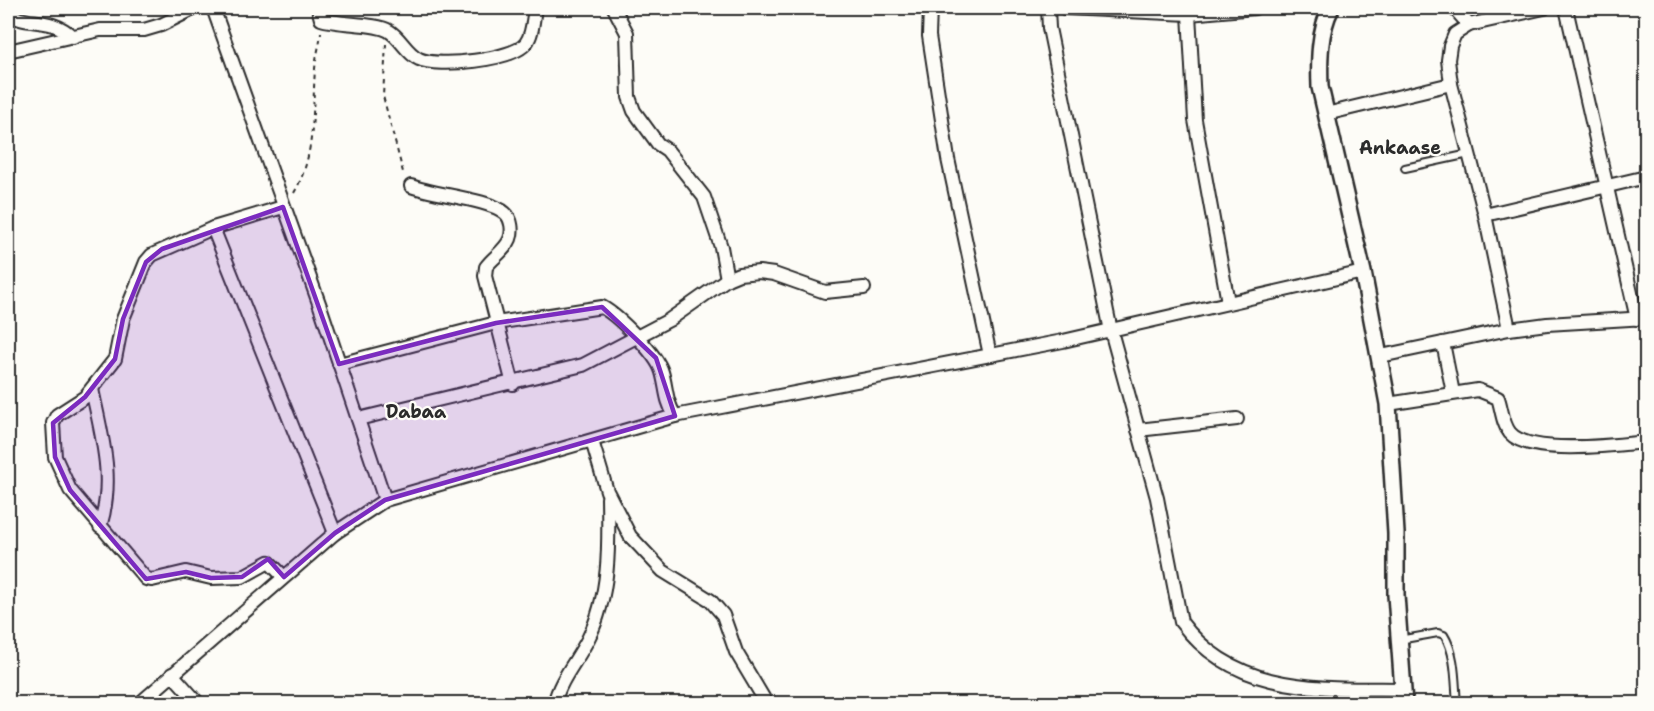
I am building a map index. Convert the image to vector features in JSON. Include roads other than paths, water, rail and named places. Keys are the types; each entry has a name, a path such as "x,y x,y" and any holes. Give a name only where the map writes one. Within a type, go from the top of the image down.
{"street":[{"path":"8,51 100,30 144,30 195,8"},
{"path":"213,8 385,500"},
{"path":"319,13 338,24 388,30 411,54 422,61 500,58 525,46 530,38 535,8"},
{"path":"614,8 627,33 629,97 634,111 658,144 667,150 704,196 722,247 727,279"},
{"path":"930,8 929,36 948,159 990,355"},
{"path":"1048,8 1049,28 1111,331 1157,498 1179,616 1190,634 1221,659 1249,675 1275,683 1403,696 1388,404 1381,356 1326,114 1319,63 1330,8"},
{"path":"1065,8 1189,14 1255,8"},
{"path":"1454,8 1468,25"},
{"path":"1509,329 1485,215 1451,84 1448,60 1455,34 1468,25 1544,8"},
{"path":"1381,356 1509,329 1547,324 1642,319 1566,8"},
{"path":"1189,14 1195,120 1228,302"},
{"path":"10,18 61,26 73,37"},
{"path":"1326,114 1451,84"},
{"path":"1485,215 1647,177"},
{"path":"411,186 492,206 506,214 512,224 510,239 504,250 486,267 485,276 513,384"},
{"path":"283,207 213,228 162,249 146,262 123,319 115,359 92,390 57,415 52,434 60,471 70,490 146,579 152,580 186,572 211,578 242,577 269,562 284,577"},
{"path":"213,228 335,533"},
{"path":"358,419 513,384 583,365 669,320 727,279 759,272 825,292 864,288"},
{"path":"139,704 335,533 385,500 675,416 1111,331 1363,272"},
{"path":"339,364 496,323 602,307 656,358 663,373 667,403 675,416"},
{"path":"1443,343 1453,393"},
{"path":"92,390 108,479 108,502 100,527"},
{"path":"1388,404 1478,390 1498,398 1507,430 1528,444 1574,446 1647,442"},
{"path":"1138,430 1237,419"},
{"path":"592,441 607,491 630,536 663,571 710,600 723,615 736,652 767,704"},
{"path":"554,704 569,669 588,640 598,618 606,579 607,491"},
{"path":"172,674 199,704"}],"lane":[{"path":"1405,168 1469,154"},
{"path":"1399,640 1438,633 1444,635 1454,664 1457,704"}],"district":[{"name":"Ankaase","path":"1400,148"},
{"name":"Dabaa","path":"416,412"}]}
